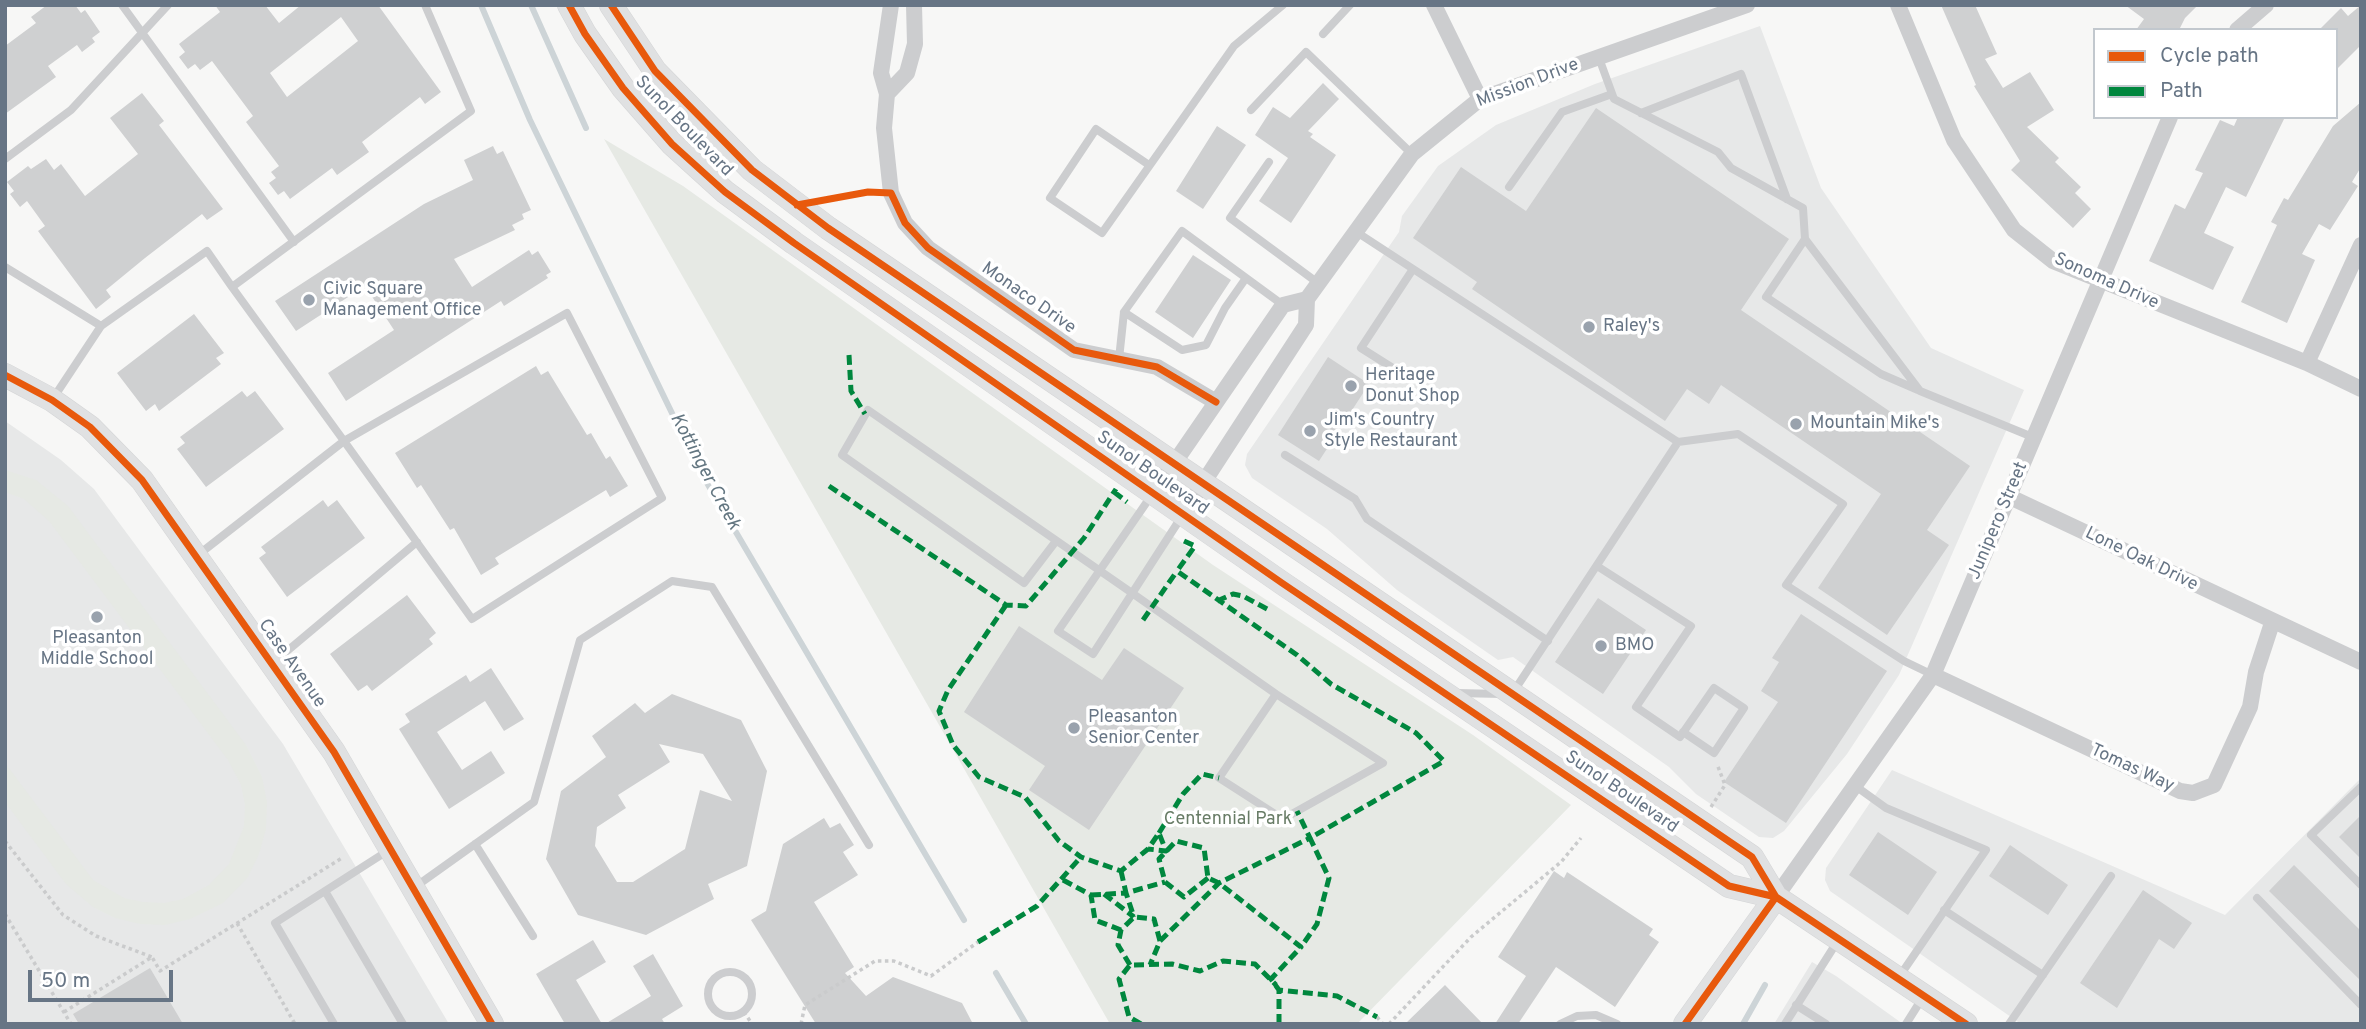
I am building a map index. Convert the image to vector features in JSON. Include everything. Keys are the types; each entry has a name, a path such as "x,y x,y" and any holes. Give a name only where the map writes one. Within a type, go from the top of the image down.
{"main road":[{"name":"Sunol Boulevard","path":"569,5 585,34 622,88 672,144 724,192 1153,494 1729,886 1776,897 1966,1024"},
{"name":"Sunol Boulevard","path":"611,5 655,71 751,170 828,228 1752,857 1776,897"},
{"name":"Case Avenue","path":"5,375 52,400 90,427 121,456 334,752 492,1024"},
{"path":"1685,1024 1776,897"}],"street":[{"name":"Monaco Drive","path":"891,5 881,73 887,94 884,128 891,192 905,223 928,248 1074,351 1157,367 1216,402"},
{"path":"887,94 906,73 915,44 914,5"},
{"path":"1434,5 1480,99"},
{"name":"Mission Drive","path":"1183,514 1306,325 1307,299 1412,154 1480,99 1599,58 1714,11 1747,5"},
{"name":"Sonoma Drive","path":"1898,5 1954,140 2014,230 2053,261 2099,282 2307,363 2361,389"},
{"path":"2239,28 2266,5"},
{"name":"Junipero Street","path":"1776,897 1933,674 2169,119"},
{"path":"2307,363 2361,245"},
{"path":"1153,494 1283,305 1307,299"},
{"name":"Lone Oak Drive","path":"2010,497 2272,623 2361,662"},
{"name":"Tomas Way","path":"1933,674 2180,791 2193,793 2214,785 2250,707 2256,672 2272,623"}],"lane":[{"path":"122,5 293,242"},
{"path":"5,159 71,110 168,5"},
{"path":"232,287 471,111 425,5"},
{"path":"1149,165 1096,129 1049,198 1102,233 1234,46 1283,5"},
{"path":"1322,34 1350,5"},
{"path":"1251,110 1306,52 1412,154"},
{"path":"1599,58 1614,99 1718,152 1731,168 1803,208 1805,239 1920,391"},
{"path":"1641,113 1741,74 1787,199"},
{"path":"1509,187 1562,112 1612,93"},
{"path":"1269,162 1230,218 1318,283"},
{"path":"1119,359 1124,312 1182,231 1283,305"},
{"path":"1355,232 1678,442 1738,434 1843,503 1786,585 1904,661 1933,674"},
{"path":"1805,239 1766,297 1881,374 2035,438"},
{"path":"52,400 101,326 206,251 344,441 472,619 662,498 567,313 344,441 195,557"},
{"path":"5,267 101,326"},
{"path":"1407,377 1361,348 1413,269"},
{"path":"1124,312 1182,351 1206,345 1225,308 1246,278"},
{"path":"1056,541 1024,583 842,455 868,410 1276,694 1383,763 1283,819 1219,778 1276,694"},
{"path":"1446,693 1512,694 1678,442"},
{"path":"1285,455 1355,499 1367,519 1548,641"},
{"path":"1153,494 1058,631 1093,653 1183,514"},
{"path":"271,664 416,542"},
{"path":"1597,566 1691,626 1636,707 1680,737 1683,732 1714,688 1744,708 1713,753 1683,732"},
{"path":"412,889 534,803 580,640 672,581 712,587 869,845"},
{"path":"1853,785 1886,808 1986,850 1898,979"},
{"path":"2361,787 2311,835 2361,885"},
{"path":"475,844 533,936"},
{"path":"334,1024 275,923 389,850"},
{"path":"2009,1024 2110,876"},
{"path":"325,891 403,1024"},
{"path":"2257,898 2361,1005"},
{"path":"1944,910 2043,975"},
{"path":"1785,1024 1838,939"},
{"path":"732,972 746,979 751,986 752,996 744,1012 727,1017 718,1013 712,1007 708,990 717,976 732,972"},
{"path":"1906,1024 1924,996"},
{"path":"1796,1005 1826,1024"},
{"path":"713,1024 718,1013"},
{"path":"1560,1024 1577,1016 1596,1015 1617,1024"}],"path":[{"path":"1709,808 1725,785 1713,753"},
{"path":"1389,1024 1471,937 1561,862 1581,838"},
{"path":"5,842 63,915 96,936 152,957 160,971 342,858"},
{"path":"5,914 71,1024"},
{"path":"237,923 295,1024"},
{"path":"801,1024 805,1005 875,961 894,961 931,976 978,942"},
{"path":"64,1012 152,957"},
{"path":"744,1012 752,1024"},
{"path":"1377,1017 1383,1024"}],"shaded area":[{"path":"1760,26 1821,188 1931,348 2024,390 1899,675 1847,754 1784,831 1773,838 1759,837 1696,794 1669,767 1513,657 1498,660 1397,590 1327,529 1252,478 1245,465 1247,454 1399,232 1402,216 1438,166 1496,125 1595,84"},
{"name":"Pleasanton Middle School","path":"5,421 61,460 94,489 283,744 449,1024 5,1024"},
{"path":"1892,770 2225,915 2361,778 2361,1024 2021,1024 1830,891 1825,880 1826,868"},
{"path":"1812,962 1836,976 1903,1024 1774,1024"}],"green space":[{"name":"Centennial Park","path":"604,139 683,186 1213,565 1473,735 1571,805 1357,1024 1110,1024"},
{"path":"5,470 36,480 68,506 246,745 262,777 267,802 266,829 259,854 248,877 223,903 190,919 165,925 140,924 115,918 93,907 66,884 5,802 5,763 93,880 124,898 143,902 164,903 183,899 209,885 229,864 244,826 245,805 241,785 228,760 49,521 24,499 5,492"}],"building":[{"path":"47,5 75,5 81,13 85,10 100,32 92,38 95,42 82,52 77,45 48,66 56,77 5,114 5,46 36,23 31,17"},
{"path":"215,5 265,5 279,23 301,5 378,5 441,92 425,104 420,97 362,142 369,152 337,175 332,168 290,199 284,191 278,195 269,183 276,178 271,172 279,166 246,122 253,116 212,61 200,70 195,64 188,69 179,57 185,52 179,44 220,12","holes":["341,17 358,41 287,97 270,73"]},
{"path":"1941,5 1975,5 1997,54 1985,59 2003,88 2030,72 2054,110 2027,127 2059,158 2055,162 2081,187 2075,193 2091,209 2073,228 2011,170 2020,161 1974,86 1976,85"},
{"path":"2125,5 2198,5 2185,18 2180,28 2137,28 2144,19"},
{"path":"2361,5 2361,45 2338,68 2338,28 2321,28 2341,8 2348,16"},
{"path":"1323,83 1339,99 1308,131 1313,134 1310,137 1336,155 1291,223 1259,201 1288,158 1255,135 1273,107 1290,118"},
{"path":"142,93 164,121 159,125 223,209 207,220 202,214 145,258 106,290 111,297 96,309 38,231 45,226 27,201 20,207 10,194 14,191 7,182 28,166 31,169 46,159 54,170 61,164 85,196 138,154 110,118"},
{"path":"2361,102 2361,167 2352,182 2358,186 2330,230 2319,224 2302,254 2315,260 2287,323 2241,302 2277,225 2271,222 2284,198 2288,200 2333,126"},
{"path":"1596,108 1789,239 1741,310 1970,466 1927,530 1949,545 1887,635 1818,588 1881,494 1721,385 1709,404 1687,389 1665,421 1472,289 1477,282 1413,238 1461,167 1526,211"},
{"path":"2237,119 2284,119 2246,197 2226,187 2204,233 2234,247 2213,290 2149,261 2175,204 2185,209 2203,173 2195,170 2220,120 2234,126"},
{"path":"1217,126 1246,145 1203,209 1176,191"},
{"path":"493,146 497,154 503,151 531,210 522,214 524,219 512,225 515,230 454,259 472,287 529,250 532,255 538,251 551,272 546,275 548,278 504,306 501,301 346,401 328,373 394,330 365,286 296,331 275,301 424,204 473,180 464,160"},
{"path":"1193,255 1231,280 1193,338 1155,312"},
{"path":"194,314 224,353 216,358 221,364 159,411 155,404 146,411 117,373"},
{"path":"1328,357 1369,384 1319,461 1278,435"},
{"path":"536,366 541,375 548,371 587,435 591,433 606,459 610,456 628,486 610,497 606,490 495,558 499,564 481,575 454,528 450,530 421,485 417,488 395,453"},
{"path":"242,391 247,397 255,391 284,429 206,487 177,449 185,443 180,437"},
{"path":"323,500 328,507 337,500 365,538 287,597 259,558 266,553 261,547"},
{"path":"407,595 436,633 429,639 433,644 372,691 367,685 358,691 330,654"},
{"name":"BMO","path":"1598,598 1646,630 1603,694 1555,662"},
{"path":"1801,614 1887,671 1786,823 1724,782 1778,702 1761,691 1779,662 1772,658"},
{"path":"1019,626 1102,680 1124,648 1184,688 1089,830 1029,790 1045,766 964,712"},
{"path":"491,668 524,719 504,731 485,701 437,732 462,770 491,751 505,773 449,809 399,729 410,722 405,714 466,675 470,682"},
{"path":"672,694 741,720 767,771 747,866 708,884 714,899 646,935 578,915 546,859 561,791 606,757 592,736 635,703 645,713","holes":["659,744 703,754 732,801 700,790 685,849 633,882 617,882 595,846 597,827 626,808 618,795 670,762"]},
{"path":"2361,815 2361,859 2339,837"},
{"path":"824,818 830,828 840,823 854,845 843,852 858,875 814,902 854,967 845,973 866,996 893,977 962,1003 973,1024 816,1024 751,920 766,911 783,844"},
{"path":"1878,832 1937,872 1908,915 1849,875"},
{"path":"2010,845 2068,885 2048,915 1989,876"},
{"path":"2294,865 2361,931 2361,981 2269,891"},
{"path":"1554,871 1564,878 1567,872 1653,929 1649,935 1659,942 1615,1007 1556,967 1518,1024 1495,1024 1526,976 1498,957"},
{"path":"2143,890 2192,923 2174,949 2159,939 2117,1008 2080,983"},
{"path":"593,940 606,962 576,980 602,1024 565,1024 536,974"},
{"path":"653,954 683,1006 662,1019 665,1024 605,1024 651,996 633,966"},
{"path":"150,968 183,1024 79,1024 73,1014"},
{"path":"1445,985 1483,1024 1405,1024"}],"waterway":[{"name":"Kottinger Creek","path":"481,5 530,120 700,471 964,920"},
{"path":"531,5 586,128"},
{"name":"Kottinger Creek","path":"996,973 1026,1024"},
{"path":"1743,1024 1765,985"}],"marked path":[{"path":"849,355 851,391 865,414"},
{"path":"829,486 1006,605 1026,606 1084,538 1116,489"},
{"path":"1114,492 1127,502"},
{"path":"1184,541 1195,546 1177,571 1297,655 1331,684 1416,733 1444,761 1310,838 1329,878 1317,924 1301,947"},
{"path":"1143,620 1177,571"},
{"path":"1217,601 1233,594 1243,596 1269,610"},
{"path":"1006,605 948,690 939,711 953,745 979,777 1025,797 1059,841 1081,857 1121,871 1148,849 1159,833 1166,851 1148,849"},
{"path":"1159,833 1183,794 1202,774 1219,778"},
{"path":"1160,941 1219,883 1310,838 1297,811"},
{"path":"1208,878 1184,897 1165,882 1159,859 1176,841 1204,848 1208,878 1219,883 1301,947 1271,979 1279,990 1337,996 1377,1017"},
{"path":"978,942 1037,906 1081,857"},
{"path":"1121,871 1126,893 1165,882"},
{"path":"1063,880 1091,895 1095,920 1121,930"},
{"path":"1091,895 1126,893 1134,917"},
{"path":"1104,894 1134,917"},
{"path":"1130,965 1118,945 1121,930 1134,917 1154,919 1160,941 1150,965"},
{"path":"1141,1024 1129,1017 1119,979 1130,965 1172,964 1200,971 1223,961 1255,964 1276,985"},
{"path":"1279,990 1279,1024"}],"cycle path":[{"path":"569,5 585,34 623,88 672,144 725,192 794,243 1282,583 1729,886 1776,897 1966,1024"},
{"path":"611,5 655,71 752,170 828,228 1752,857 1776,897"},
{"path":"797,205 868,192 891,193 905,223 928,248 1074,350 1157,367 1216,402"},
{"path":"5,375 52,400 90,427 142,480 334,752 492,1024"},
{"path":"1685,1024 1776,897"}],"place":[{"name":"Civic Square Management Office","path":"309,300"},
{"name":"Raley's","path":"1589,327"},
{"name":"Heritage Donut Shop","path":"1351,386"},
{"name":"Mountain Mike's","path":"1796,424"},
{"name":"Jim's Country Style Restaurant","path":"1310,431"},
{"name":"Pleasanton Middle School","path":"97,617"},
{"name":"BMO","path":"1601,646"},
{"name":"Pleasanton Senior Center","path":"1074,728"}]}
